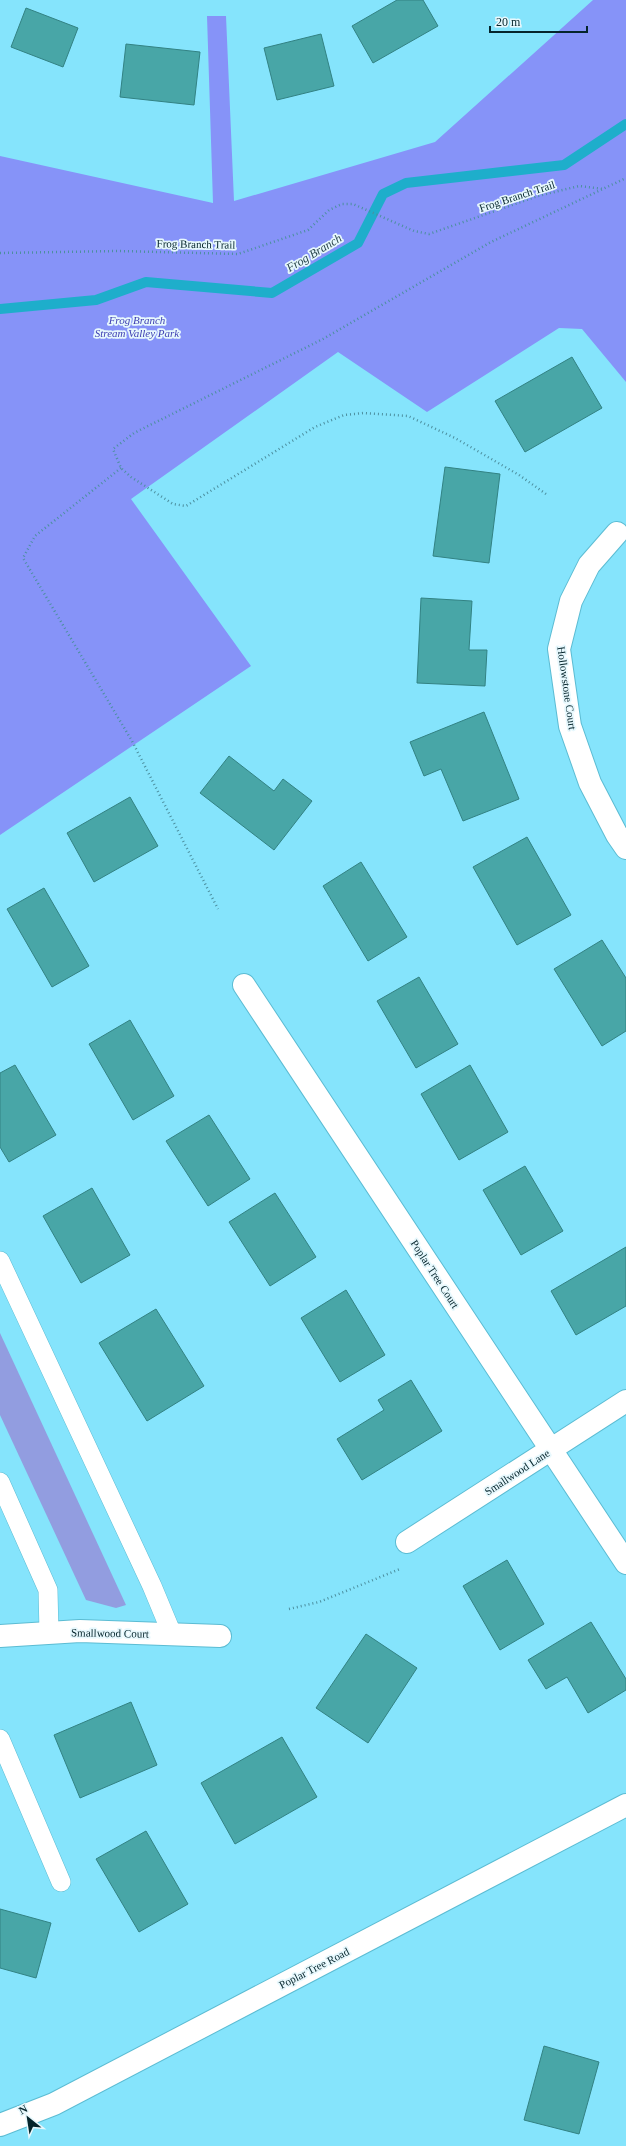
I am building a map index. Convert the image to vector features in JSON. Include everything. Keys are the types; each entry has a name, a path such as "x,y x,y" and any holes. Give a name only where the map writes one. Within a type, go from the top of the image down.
{"street":[{"name":"Hollowstone Court","path":"616,533 589,565 571,601 559,649 570,726 590,783 617,835 626,848"},
{"name":"Poplar Tree Court","path":"244,985 626,1563"},
{"name":"Smallwood Lane","path":"406,1542 626,1401"},
{"name":"Smallwood Court","path":"0,1636 80,1631 220,1636"},
{"name":"Poplar Tree Road","path":"0,2125 54,2104 626,1805"}],"lane":[{"path":"0,1261 152,1586 172,1634"},
{"path":"0,1482 48,1590 49,1633"},
{"path":"0,1739 61,1882"}],"path":[{"path":"546,494 519,475 461,442 408,416 364,413 344,415 315,427 186,506 173,504 131,477 121,468 113,449 134,433 323,339 491,242 626,178"},
{"name":"Frog Branch Trail","path":"0,253 119,251 238,254 308,230 329,210 342,204 353,204 414,231 429,234 538,196 579,186 604,189"},
{"path":"121,468 36,536 23,558 132,740 218,909"},
{"path":"290,1609 319,1602 404,1567"}],"shaded area":[{"path":"0,1333 126,1605 116,1608 86,1600 0,1415"}],"green space":[{"name":"Frog Branch Stream Valley Park","path":"593,0 626,0 626,382 582,329 559,328 427,412 338,352 131,499 251,666 0,835 0,156 213,203 207,16 226,16 234,201 435,142"}],"building":[{"path":"397,0 423,0 438,26 373,63 352,26"},
{"path":"26,8 78,28 63,67 11,47"},
{"path":"321,34 334,86 277,100 264,48"},
{"path":"126,44 200,52 194,105 120,97"},
{"path":"572,357 602,408 525,452 495,401"},
{"path":"445,467 500,474 489,563 433,556"},
{"path":"421,598 472,601 469,650 487,650 485,686 417,683"},
{"path":"484,712 519,799 463,821 441,769 424,776 410,742"},
{"path":"229,756 274,791 283,779 312,801 274,850 200,793"},
{"path":"130,797 158,846 94,882 67,833"},
{"path":"527,837 571,915 517,945 473,867"},
{"path":"361,862 407,937 368,961 323,886"},
{"path":"44,888 89,966 52,987 7,909"},
{"path":"602,940 626,978 626,1031 602,1046 554,969"},
{"path":"419,977 458,1044 416,1068 377,1001"},
{"path":"130,1020 174,1096 133,1120 89,1044"},
{"path":"15,1065 56,1135 9,1162 0,1147 0,1073"},
{"path":"470,1065 508,1132 459,1160 421,1094"},
{"path":"209,1115 250,1179 208,1206 166,1141"},
{"path":"525,1166 563,1231 521,1255 483,1190"},
{"path":"92,1188 130,1255 81,1283 43,1216"},
{"path":"275,1193 316,1257 270,1286 229,1222"},
{"path":"626,1247 626,1306 576,1335 551,1291"},
{"path":"346,1290 385,1355 340,1382 301,1318"},
{"path":"156,1309 204,1386 147,1421 99,1343"},
{"path":"411,1380 442,1431 362,1480 337,1439 384,1410 378,1400"},
{"path":"507,1560 544,1624 500,1650 463,1586"},
{"path":"591,1622 626,1679 626,1690 588,1713 567,1677 546,1689 528,1660"},
{"path":"366,1634 417,1668 368,1743 316,1708"},
{"path":"131,1702 157,1765 80,1798 54,1735"},
{"path":"282,1737 317,1797 235,1844 201,1783"},
{"path":"146,1831 188,1904 139,1932 96,1859"},
{"path":"0,1909 51,1923 36,1978 0,1968"},
{"path":"544,2046 599,2062 579,2134 524,2120"}],"waterway":[{"name":"Frog Branch","path":"0,309 96,300 146,282 272,293 358,243 383,194 406,183 564,165 626,124"}]}
